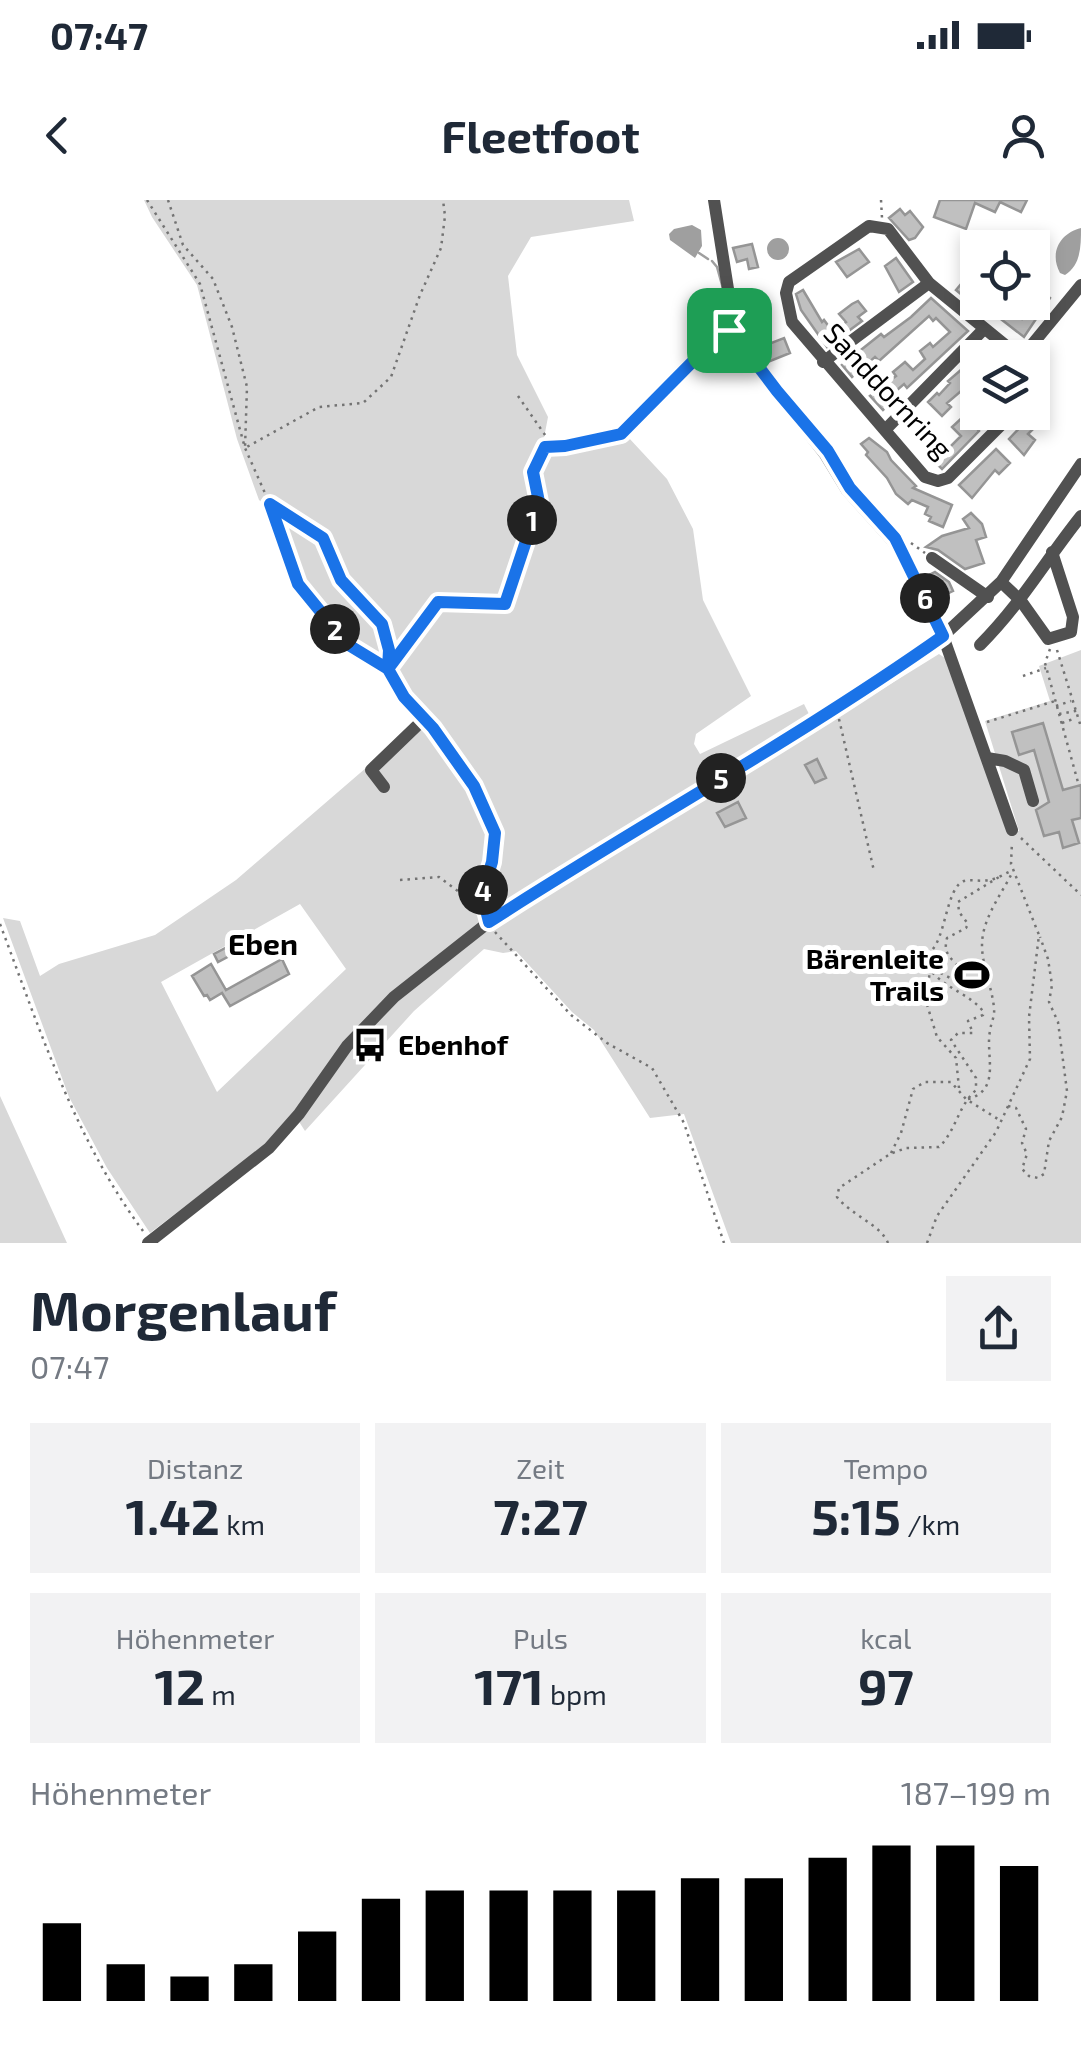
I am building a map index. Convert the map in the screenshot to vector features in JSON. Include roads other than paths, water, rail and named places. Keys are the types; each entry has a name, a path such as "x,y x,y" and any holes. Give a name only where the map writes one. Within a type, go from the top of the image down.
{"street":[{"path":"714,200 728,289 740,326 768,378 828,451 850,488 895,538 943,636 1012,830"},
{"name":"Sanddornring","path":"929,283 888,229 869,226 789,282 786,293 792,322 926,476 938,481 948,478 996,430"},
{"path":"823,362 929,283 1020,358 1081,285"},
{"path":"884,430 983,330"},
{"path":"149,1242 269,1148 299,1114 347,1046 394,996 489,922 837,708 943,636 1001,582 1081,464"},
{"path":"980,645 1022,600 1052,552 1081,516"},
{"path":"1001,582 1022,600 1048,639 1071,632 1074,626 1052,552"},
{"path":"932,558 988,597"},
{"path":"384,787 371,770 424,719"},
{"path":"987,758 1024,770 1034,801"}],"waterway":[{"path":"699,253 708,259"},
{"path":"712,261 732,321"},
{"path":"758,376 821,457 843,493 888,543 907,577"}],"place":[{"name":"Bärenleite Trails","path":"972,975"},
{"name":"Ebenhof","path":"370,1045"}],"district":[{"name":"Eben","path":"263,945"}]}
